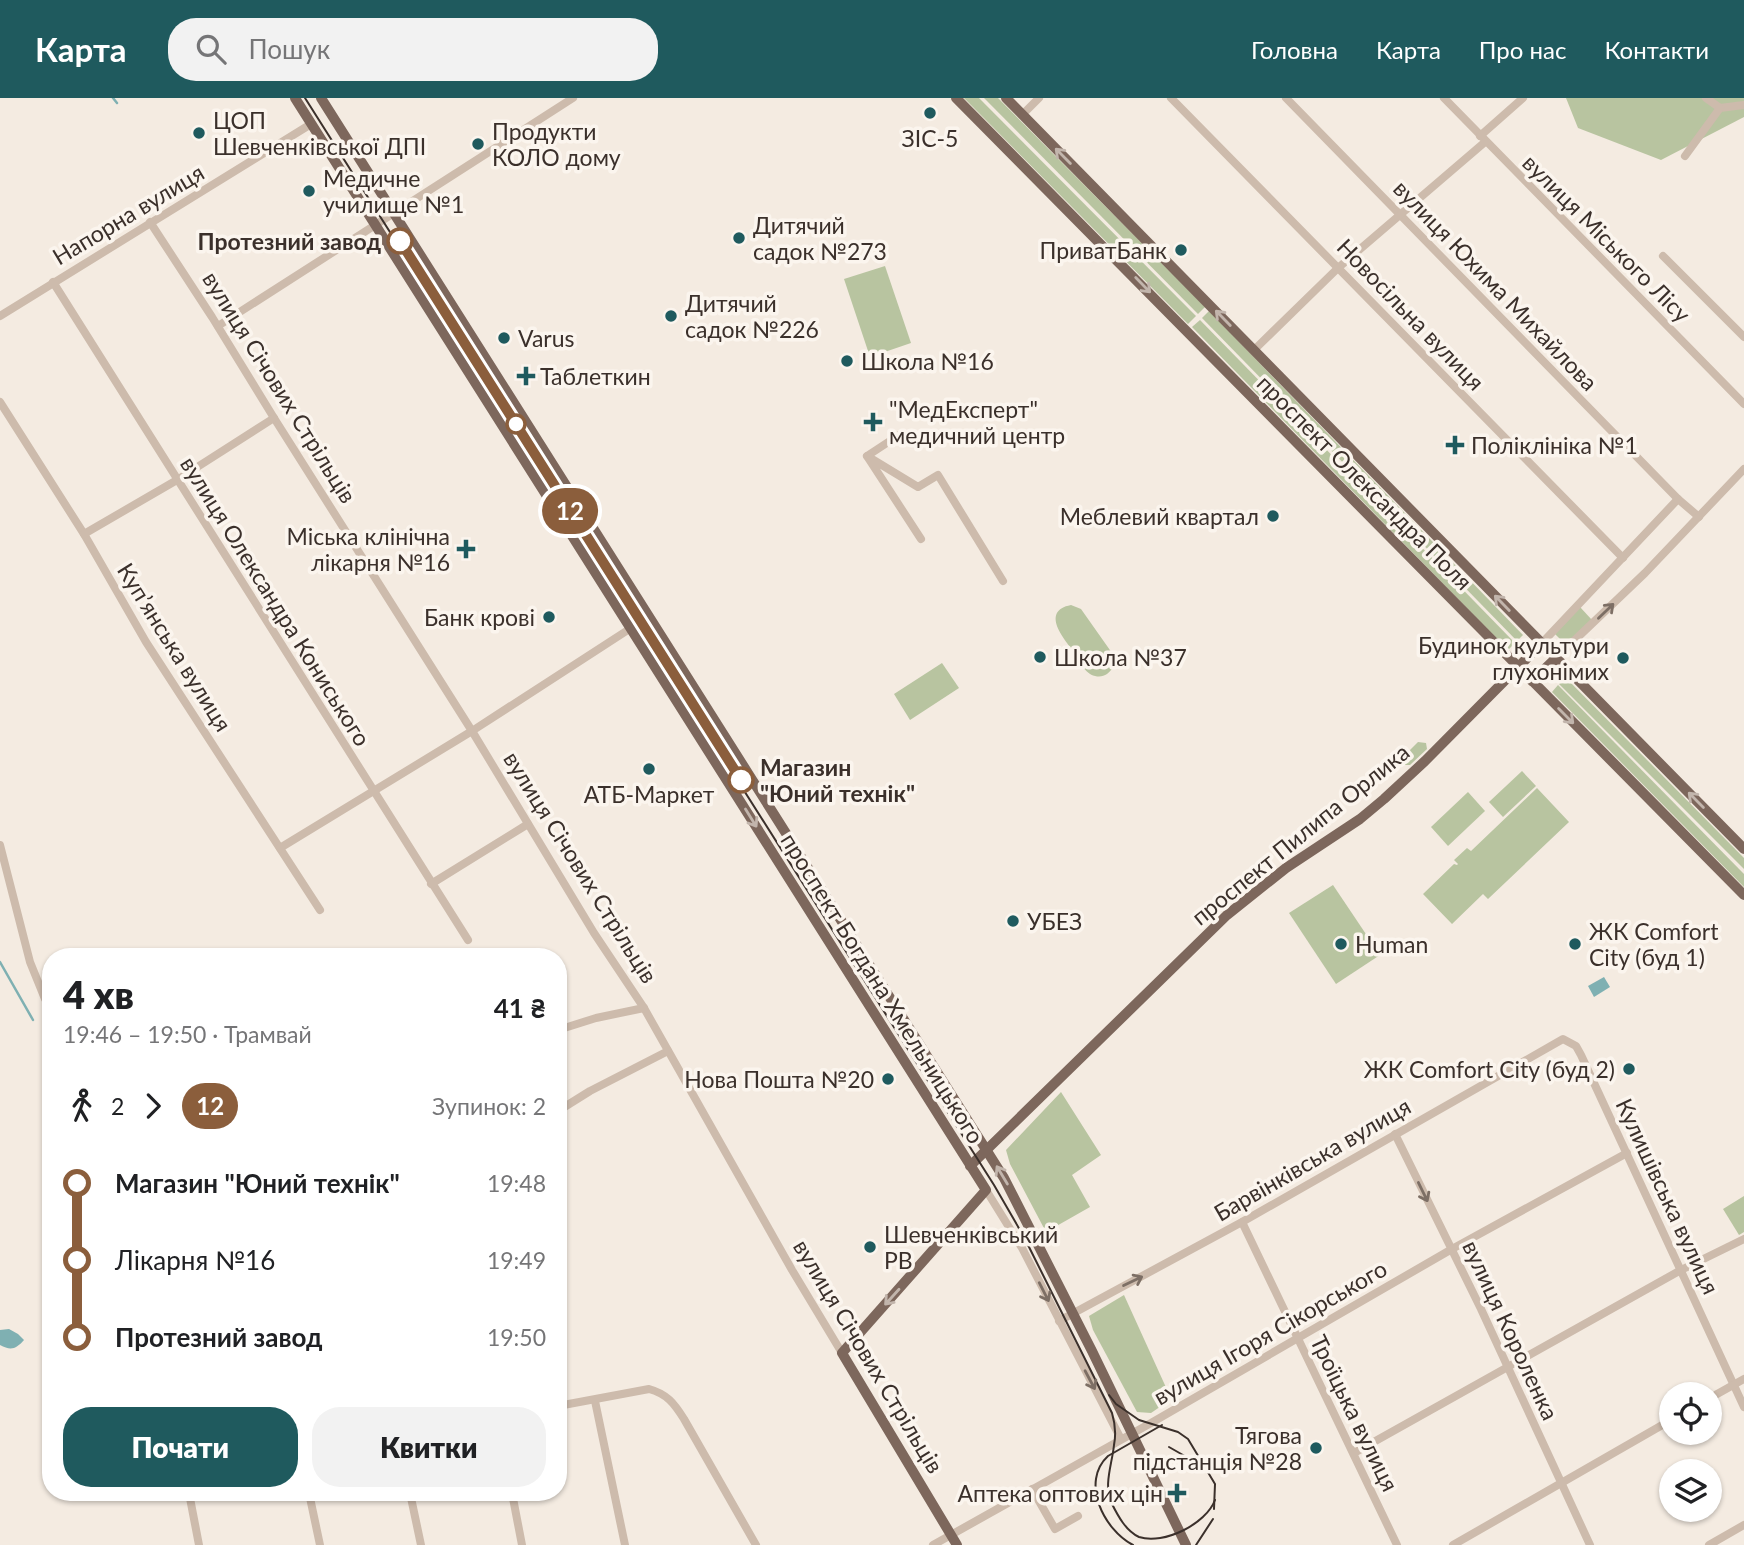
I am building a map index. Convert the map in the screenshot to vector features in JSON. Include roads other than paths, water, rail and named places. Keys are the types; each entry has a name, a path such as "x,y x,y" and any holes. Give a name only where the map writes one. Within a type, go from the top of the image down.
{"main road":[{"name":"проспект Богдана Хмельницького","path":"295,98 986,1190"},
{"name":"проспект Богдана Хмельницького","path":"321,98 987,1151 1016,1200 1186,1545"},
{"name":"проспект Олександра Поля","path":"956,98 1744,895"},
{"name":"проспект Олександра Поля","path":"1006,98 1744,849"},
{"path":"631,628 648,616"},
{"name":"проспект Пилипа Орлика","path":"970,1166 1227,915 1278,874 1360,819 1384,799 1426,761 1542,643"},
{"path":"1532,681 1556,658"},
{"path":"776,858 794,846"},
{"path":"842,1353 986,1190"},
{"name":"вулиця Січових Стрільців","path":"842,1353 957,1545"}],"street":[{"path":"218,326 573,98"},
{"path":"1022,116 1039,98"},
{"name":"Новосільна вулиця","path":"1171,98 1623,558"},
{"name":"вулиця Юхима Михайлова","path":"1286,98 1678,499 1699,517"},
{"name":"вулиця Міського Лісу","path":"1444,98 1744,404"},
{"path":"1254,350 1524,98"},
{"path":"1706,98 1720,108 1744,105"},
{"path":"1685,156 1720,108"},
{"name":"Напорна вулиця","path":"0,316 311,124"},
{"name":"вулиця Січових Стрільців","path":"150,222 472,731 594,933 644,1008 842,1353"},
{"path":"1663,256 1744,337"},
{"name":"вулиця Олександра Кониського","path":"53,282 468,940"},
{"name":"Купʼянська вулиця","path":"0,402 85,534 146,642 320,910"},
{"path":"85,534 177,481 274,418"},
{"path":"867,456 899,435"},
{"path":"867,456 921,539"},
{"path":"867,456 918,487 938,475 1003,581"},
{"path":"1556,658 1645,573 1744,469"},
{"path":"1542,643 1678,499"},
{"path":"281,848 472,731 631,628"},
{"path":"431,884 528,824"},
{"path":"0,845 30,962 42,992"},
{"path":"567,1027 644,1008"},
{"name":"Барвінківська вулиця","path":"1059,1321 1242,1222 1557,1042 1563,1039 1570,1042"},
{"name":"Кулишівська вулиця","path":"1570,1042 1581,1055 1744,1407"},
{"path":"567,1105 668,1051"},
{"name":"вулиця Короленка","path":"1395,1134 1508,1366 1590,1545"},
{"name":"вулиця Ігоря Сікорського","path":"933,1545 1452,1249 1627,1153"},
{"path":"986,1190 1021,1248 1121,1439"},
{"name":"Троїцька вулиця","path":"1242,1222 1397,1545"},
{"path":"1354,1453 1681,1270 1744,1239"},
{"path":"1722,1392 1744,1379"},
{"path":"567,1405 649,1389 663,1392 684,1419 755,1545"},
{"path":"595,1401 625,1545"},
{"path":"1453,1545 1659,1427"},
{"path":"1032,1489 1055,1530 1078,1516"},
{"path":"191,1501 200,1545"},
{"path":"311,1501 320,1545"},
{"path":"412,1501 421,1545"},
{"path":"514,1501 522,1545"},
{"path":"1709,1545 1744,1525"}],"water":[{"path":"1604,977 1610,987 1594,997 1588,986"},
{"path":"9,1329 24,1340 13,1348 0,1345 0,1330"}],"waterway":[{"path":"113,98 117,103"},
{"path":"0,962 33,1020"}],"tram line":[{"path":"305,98 994,1185 1024,1237 1112,1413 1115,1437 1108,1490 1120,1518 1130,1531 1139,1537 1160,1538 1194,1524 1203,1517 1215,1500"},
{"name":"12","path":"400,241 741,780"},
{"path":"1109,1395 1116,1404 1139,1420 1178,1432 1188,1439 1215,1484 1214,1509"},
{"path":"1133,1545 1122,1538 1105,1517 1099,1505 1096,1479 1108,1456 1162,1425"},
{"path":"1169,1447 1204,1467"},
{"path":"1196,1545 1213,1519"}],"place":[{"name":"ЗІС-5","path":"930,113"},
{"name":"ЦОП Шевченківської ДПІ","path":"199,133"},
{"name":"Продукти КОЛО дому","path":"478,144"},
{"name":"Медичне училище №1","path":"309,191"},
{"name":"Дитячий садок №273","path":"739,238"},
{"name":"Протезний завод","path":"400,241"},
{"name":"ПриватБанк","path":"1181,250"},
{"name":"Дитячий садок №226","path":"671,316"},
{"name":"Varus","path":"504,338"},
{"name":"Школа №16","path":"847,361"},
{"name":"Таблеткин","path":"526,376"},
{"name":"\"МедЕксперт\" медичний центр","path":"873,422"},
{"name":"Поліклініка №1","path":"1455,445"},
{"name":"Меблевий квартал","path":"1273,516"},
{"name":"Міська клінічна лікарня №16","path":"466,549"},
{"name":"Банк крові","path":"549,617"},
{"name":"Школа №37","path":"1040,657"},
{"name":"Будинок культури глухонімих","path":"1623,658"},
{"name":"АТБ-Маркет","path":"649,769"},
{"name":"Магазин \"Юний технік\"","path":"741,780"},
{"name":"УБЕЗ","path":"1013,921"},
{"name":"Human","path":"1341,944"},
{"name":"ЖК Comfort City (буд 1)","path":"1575,944"},
{"name":"ЖК Comfort City (буд 2)","path":"1629,1069"},
{"name":"Нова Пошта №20","path":"888,1079"},
{"name":"Шевченківський РВ","path":"870,1247"},
{"name":"Тягова пiдстанцiя №28","path":"1316,1448"},
{"name":"Аптека оптових цін","path":"1177,1493"}]}
